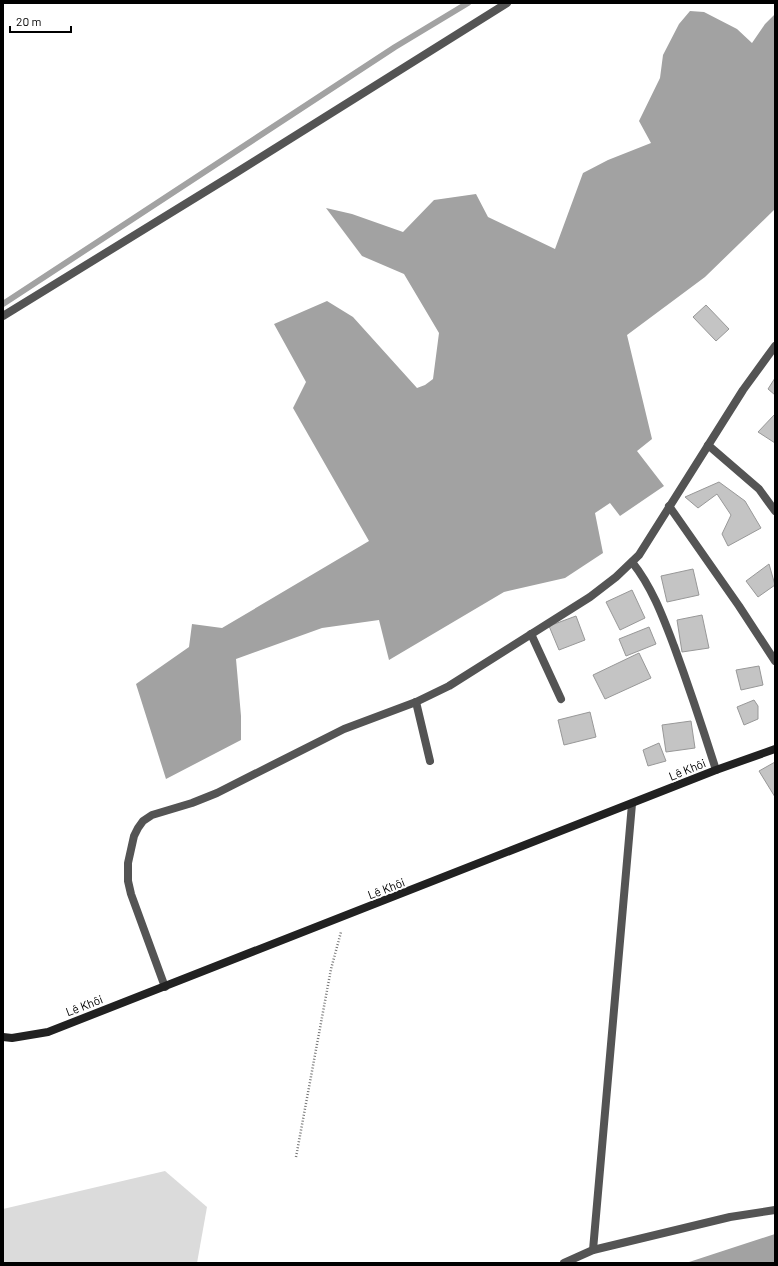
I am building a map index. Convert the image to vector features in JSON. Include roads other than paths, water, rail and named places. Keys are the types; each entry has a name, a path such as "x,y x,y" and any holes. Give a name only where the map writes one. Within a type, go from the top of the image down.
{"street":[{"path":"3,316 234,174 507,3"},
{"path":"165,987 130,894 128,881 128,863 134,836 143,821 157,812 192,803 217,794 344,729 416,702 449,686 590,597 616,577 639,555 743,390 775,346"},
{"path":"708,445 759,489 775,511"},
{"path":"670,506 775,661"},
{"path":"632,562 650,587 664,619 688,683 716,770"},
{"path":"531,634 560,699"},
{"path":"416,702 430,761"},
{"name":"Lê Khôi","path":"3,1037 12,1038 48,1032 775,748"},
{"path":"592,1250 632,804"},
{"path":"564,1263 592,1250 730,1217 775,1210"}],"waterway":[{"path":"3,304 395,47 468,3"}]}
